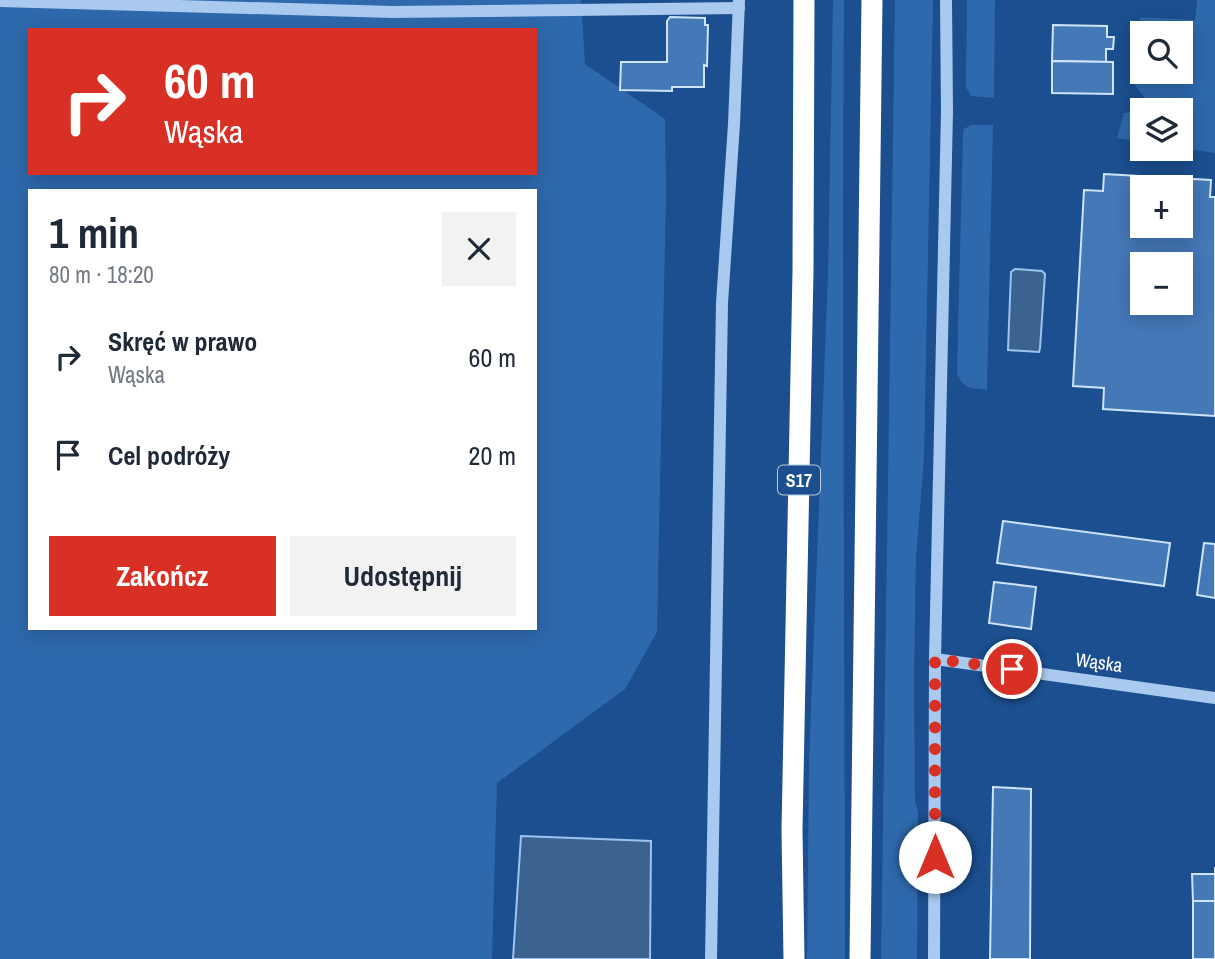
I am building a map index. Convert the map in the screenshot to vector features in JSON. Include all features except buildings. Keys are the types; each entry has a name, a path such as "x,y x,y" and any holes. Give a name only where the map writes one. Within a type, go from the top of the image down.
{"highway":[{"name":"S17","path":"794,959 792,830 803,285 804,0"},
{"path":"860,959 872,0"}],"street":[{"path":"934,959 935,659 947,111 946,0"},
{"path":"0,1 393,12 739,4 722,303 711,959"},
{"name":"Wąska","path":"935,659 1215,698"}],"shaded area":[{"path":"0,0 581,0 585,64 665,119 666,193 657,632 625,689 497,783 492,959 0,959"},
{"path":"833,0 844,0 845,959 807,959 809,762 828,273"},
{"path":"895,0 933,0 924,458 916,556 914,681 915,801 918,812 917,959 881,959"},
{"path":"967,0 995,0 994,98 971,96 966,87"},
{"path":"1197,0 1215,0 1215,153 1193,150 1193,98 1145,98 1134,84 1193,84 1193,21 1140,21 1140,17 1195,20"},
{"path":"1130,112 1130,140 1117,138 1124,113"},
{"path":"971,125 993,125 987,390 965,385 957,373 963,133 964,129"},
{"path":"1015,269 1042,271 1045,274 1039,352 1008,350 1011,272"},
{"path":"521,836 651,841 650,959 513,959"}],"route":[{"path":"935,857 935,659 1012,669"}]}
